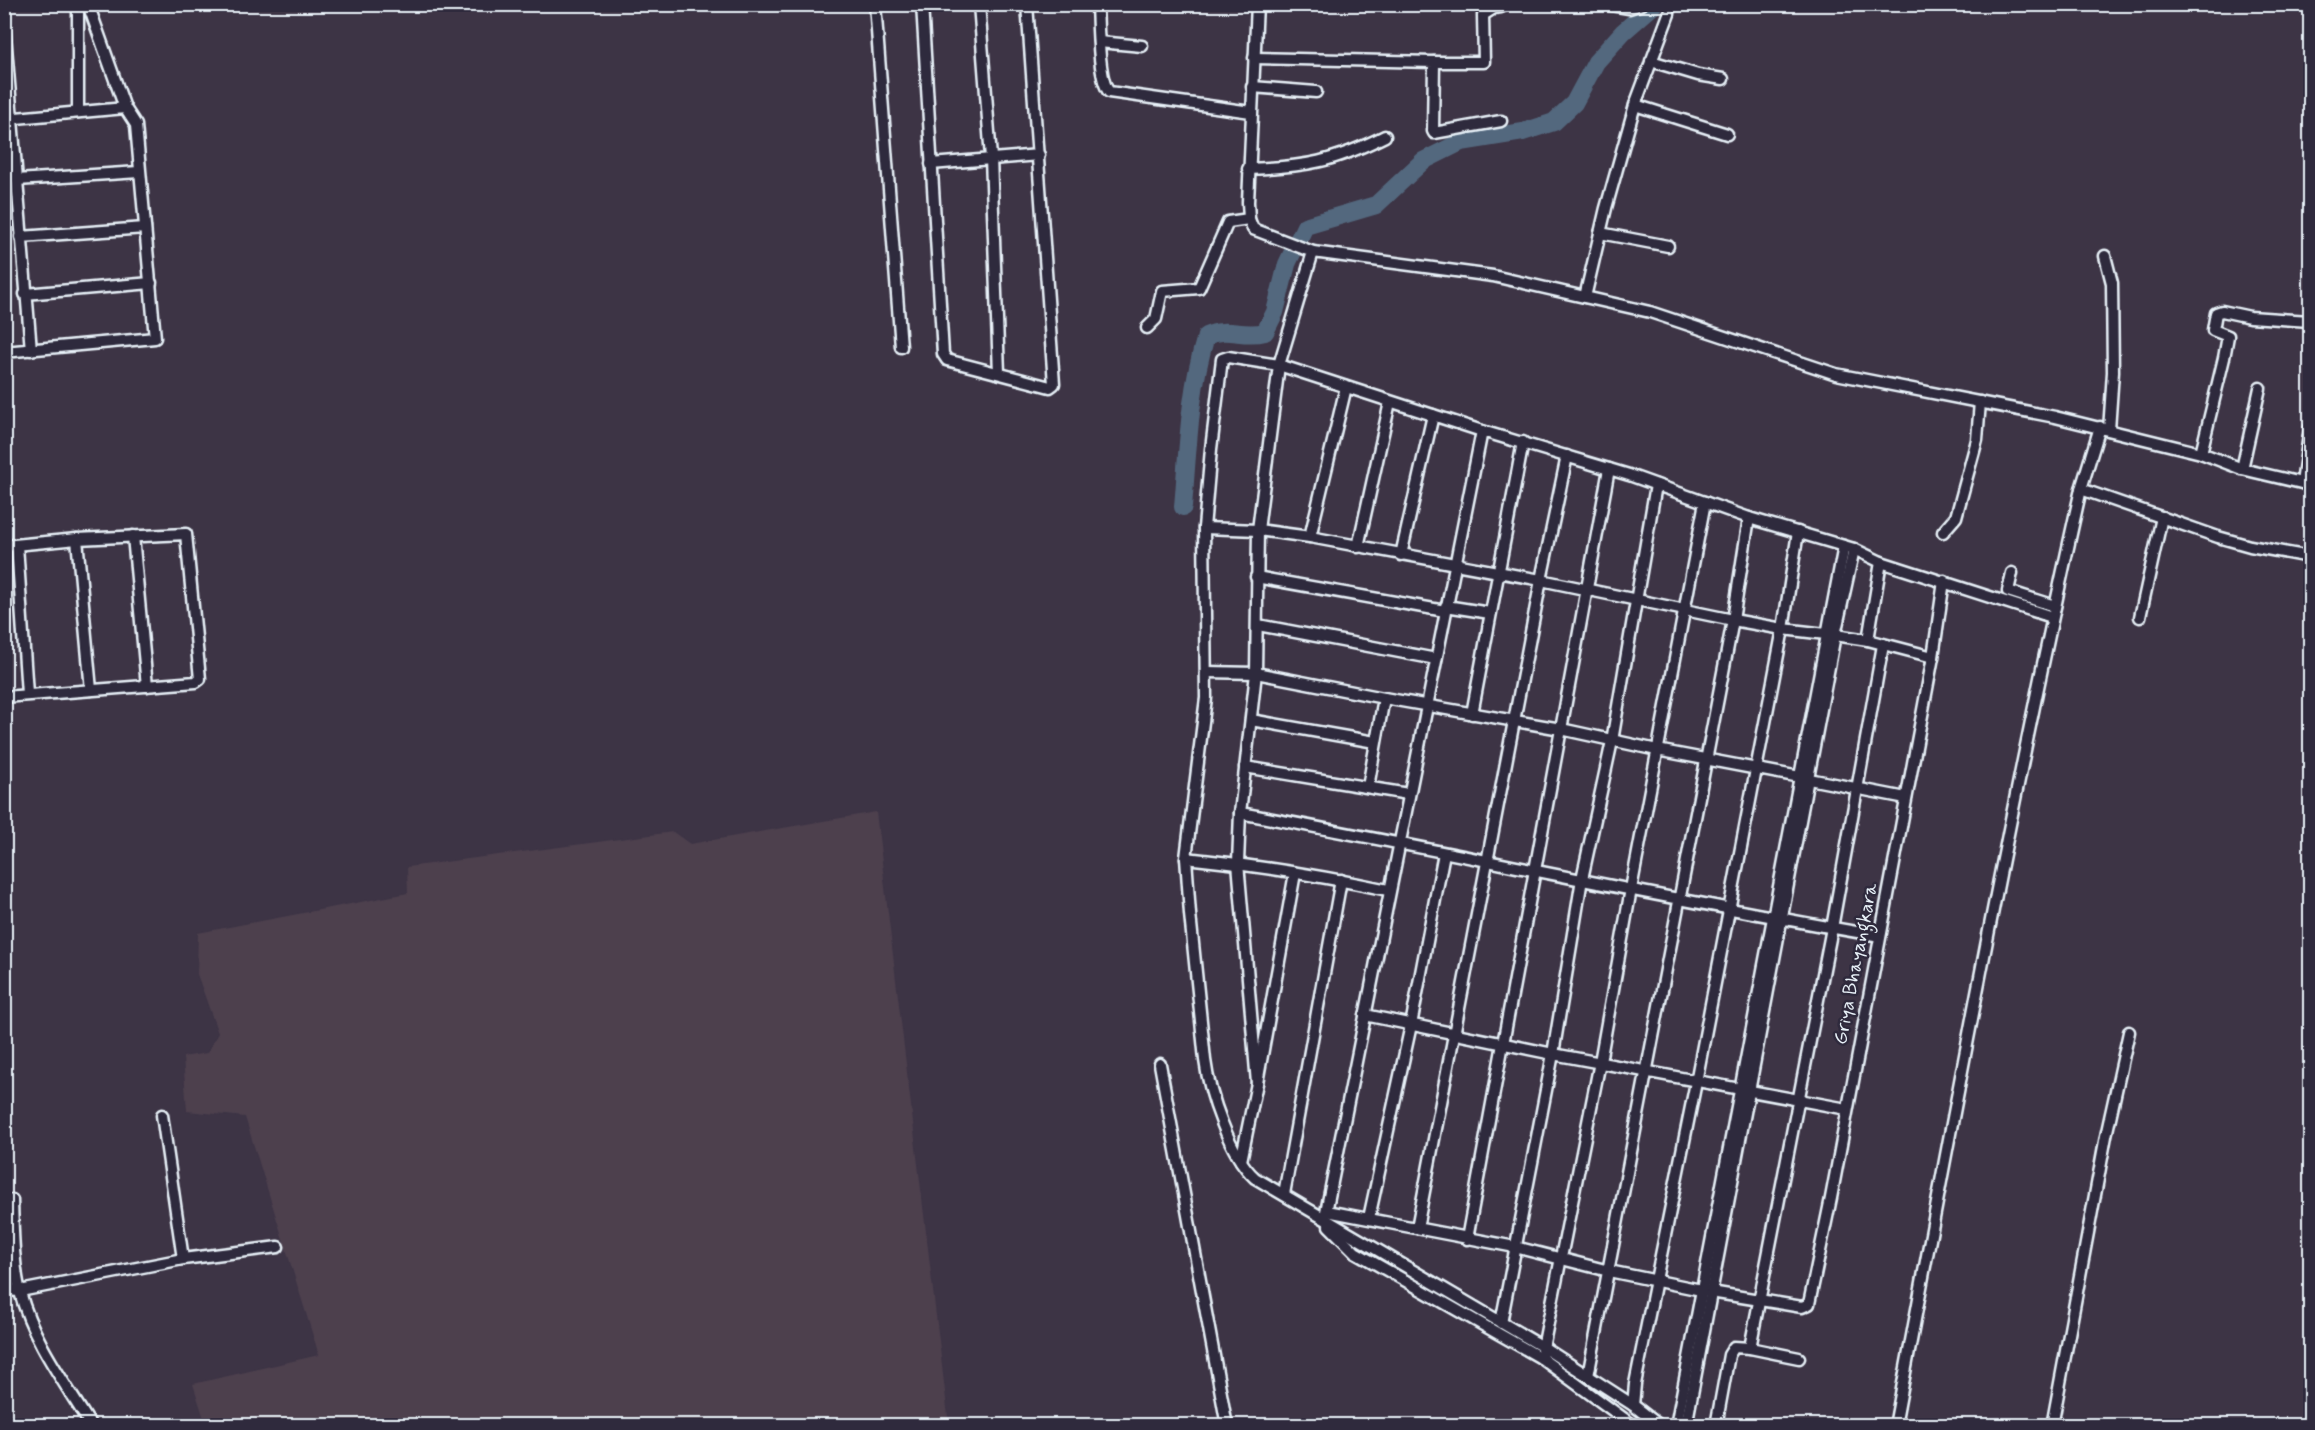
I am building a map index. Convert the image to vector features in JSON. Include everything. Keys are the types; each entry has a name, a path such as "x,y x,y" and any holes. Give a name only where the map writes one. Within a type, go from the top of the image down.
{"street":[{"path":"78,4 78,112"},
{"path":"4,352 154,339 136,125 125,108 88,4"},
{"path":"875,4 901,347"},
{"path":"922,4 943,354 947,360 1050,387 1054,384 1027,4"},
{"path":"979,4 991,159 999,373"},
{"path":"1097,4 1105,87 1109,92 1251,112"},
{"path":"1257,4 1248,169 1249,219 1251,226 1257,232 1313,252 1493,276 1650,312 1836,374 2104,429 2201,453 2242,469 2306,484 2310,428"},
{"path":"1254,58 1484,62 1483,15 1494,8 1501,7 1502,4"},
{"path":"1605,4 1629,8 1642,4"},
{"path":"1585,297 1635,105 1669,14"},
{"path":"4,22 8,119 18,196 31,350"},
{"path":"1099,42 1142,46"},
{"path":"1651,61 1698,75 1723,79"},
{"path":"1434,62 1434,133 1501,122"},
{"path":"1252,87 1316,92"},
{"path":"1635,105 1727,134"},
{"path":"8,119 125,108"},
{"path":"1248,169 1309,166 1357,150 1385,136"},
{"path":"931,164 1039,155"},
{"path":"16,180 139,172"},
{"path":"4,198 18,196"},
{"path":"1147,328 1156,319 1162,291 1199,288 1228,222 1249,219"},
{"path":"21,237 145,228"},
{"path":"1600,233 1668,246"},
{"path":"1257,1083 1238,863 1240,813 1256,673 1258,530 1279,365 1313,252"},
{"path":"1895,1425 1990,927 2054,611 2081,489 2104,429 2113,372 2112,283 2105,255"},
{"path":"25,294 151,283"},
{"path":"2201,453 2228,336 2212,330 2216,313 2222,311 2250,317 2310,321"},
{"path":"1634,1425 1501,1323 1324,1216 1255,1178 1241,1161 1214,1104 1208,1083 1186,858 1206,698 1204,528 1222,359 1228,357 1279,365 1482,431 1609,469 1749,518 1849,548 1881,562 2054,611"},
{"path":"1310,537 1346,387"},
{"path":"2242,469 2260,388"},
{"path":"1358,547 1390,402"},
{"path":"1943,531 1956,517 1977,440 1980,402"},
{"path":"1401,555 1433,415"},
{"path":"1324,1216 1482,431"},
{"path":"1472,714 1523,442"},
{"path":"1417,1228 1456,1034 1540,579 1567,456"},
{"path":"1467,1239 1609,469"},
{"path":"1501,1323 1553,1054 1582,879 1612,741 1656,485"},
{"path":"2081,489 2250,546 2310,557"},
{"path":"1542,1353 1600,1062 1705,502"},
{"path":"1588,1376 1733,620 1749,518"},
{"path":"2140,617 2162,518"},
{"path":"1204,528 1258,530 1310,537 1540,579 1733,620 1868,640 1933,657"},
{"path":"1633,1405 1635,1384 1658,1281 1783,629 1798,532"},
{"path":"4,546 77,539 183,533 186,535 200,679 196,682 4,697"},
{"path":"134,536 147,686"},
{"path":"77,539 90,690"},
{"path":"17,545 27,694"},
{"path":"1676,1425 1746,1090 1849,548"},
{"path":"1868,640 1881,562"},
{"path":"2012,573 2008,591 2054,611"},
{"path":"1256,577 1446,609 1490,613"},
{"name":"Griya Bhayangkara","path":"1761,1301 1802,1307 1810,1302 1933,657 1944,581"},
{"path":"1258,624 1436,659"},
{"name":"Griya Bhayangkara","path":"1750,1348 1832,928 1883,645"},
{"path":"1207,672 1256,673 1561,729 1906,798"},
{"path":"1368,787 1384,698"},
{"path":"1251,720 1376,742"},
{"path":"1245,767 1408,794"},
{"path":"1240,813 1398,842 1777,919 1880,936"},
{"path":"1369,1218 1411,1025 1444,853"},
{"path":"1186,858 1238,863 1388,890"},
{"path":"1241,1161 1295,873"},
{"path":"1284,1194 1341,880"},
{"path":"1365,1015 1696,1082 1847,1109"},
{"path":"2052,1425 2106,1136 2129,1032"},
{"path":"1160,1064 1227,1425"},
{"path":"162,1115 183,1259"},
{"path":"12,1200 14,1247 20,1291 31,1322 47,1355 91,1425"},
{"path":"1324,1216 1369,1218 1515,1247 1658,1281 1761,1301"},
{"path":"1324,1216 1355,1252 1588,1376 1660,1425"},
{"path":"4,1290 20,1291 183,1259 278,1247"},
{"path":"1686,1425 1706,1290"},
{"path":"1716,1425 1730,1352 1736,1347 1799,1358"},
{"path":"2309,1425 2310,1414"}],"shaded area":[{"path":"876,812 949,1425 206,1425 193,1384 319,1355 245,1117 187,1111 183,1057 207,1053 218,1033 197,974 198,933 408,893 407,867 673,832 690,844"}],"waterway":[{"path":"1183,507 1193,399 1206,336 1221,332 1249,334 1265,332 1275,312 1287,264 1305,226 1376,205 1423,161 1461,142 1523,132 1554,122 1574,103 1596,62 1623,32 1655,4"}]}
